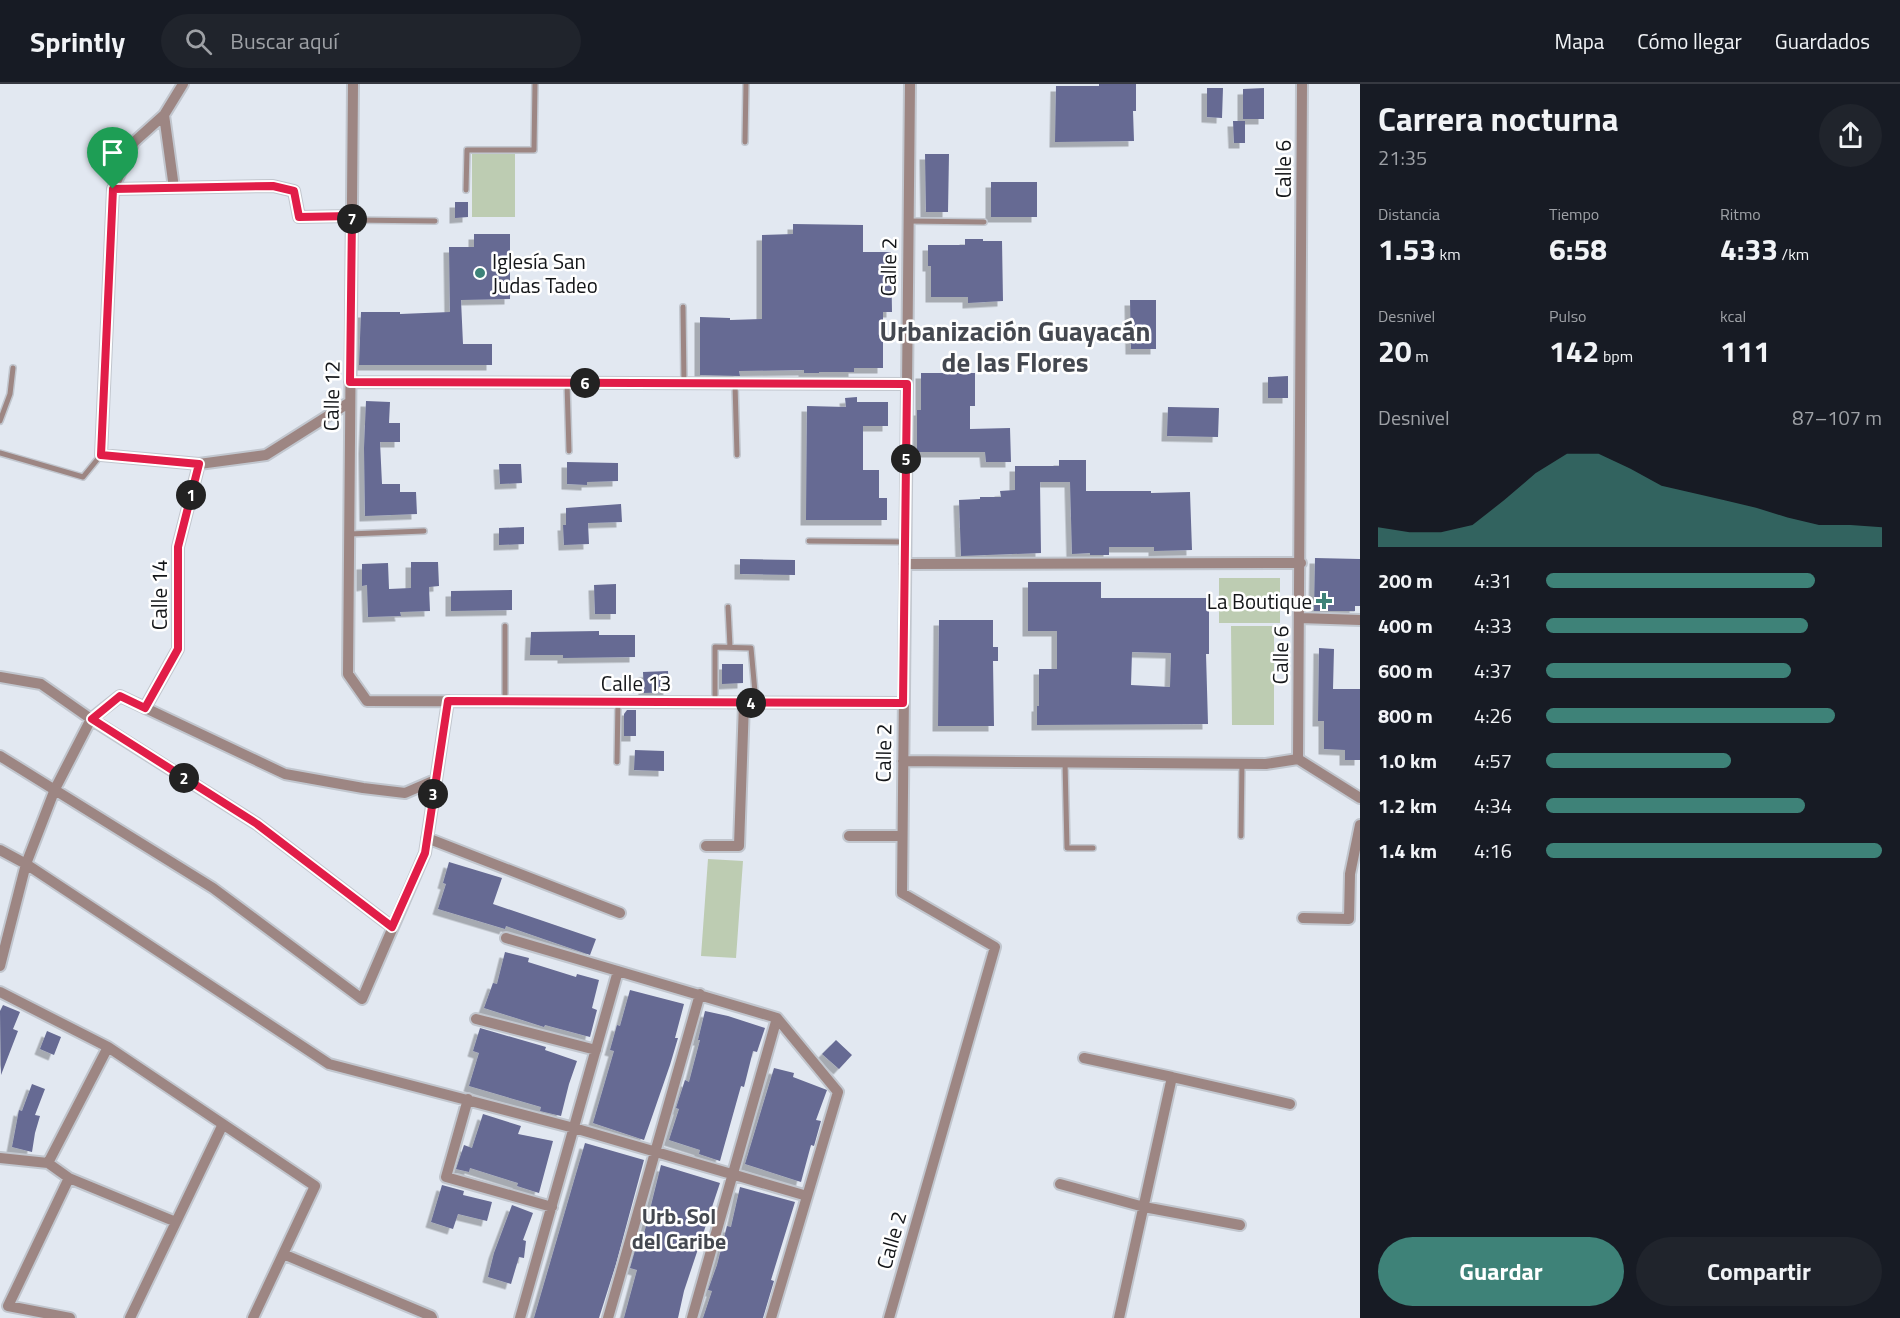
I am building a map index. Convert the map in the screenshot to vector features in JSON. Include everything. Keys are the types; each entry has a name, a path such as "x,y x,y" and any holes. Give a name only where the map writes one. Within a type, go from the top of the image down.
{"street":[{"path":"183,84 164,115 134,142 113,189 101,455 199,464 266,455 350,402"},
{"name":"Calle 12","path":"353,84 348,674 367,701"},
{"name":"Calle 2","path":"889,1318 995,948 902,893 910,84"},
{"name":"Calle 6","path":"1298,759 1302,84"},
{"path":"164,115 174,188"},
{"path":"113,189 273,186 294,191 299,217 352,218"},
{"path":"350,382 907,384"},
{"name":"Calle 14","path":"145,708 178,649 178,547 199,464"},
{"path":"905,564 1300,563"},
{"path":"1300,618 1360,620"},
{"path":"0,677 41,684 257,824 392,927"},
{"path":"0,966 26,864 55,789 92,719 120,696 285,774 405,793 435,780"},
{"name":"Calle 13","path":"367,701 903,703"},
{"path":"0,756 213,888 362,999 425,853 448,701"},
{"path":"706,846 739,846 744,703"},
{"path":"903,761 1266,764 1298,759 1360,798"},
{"path":"1303,918 1349,919 1350,873 1360,825"},
{"path":"849,836 902,836"},
{"path":"427,838 620,913"},
{"path":"0,850 26,864 329,1064 574,1128 807,1196"},
{"path":"506,938 777,1018 838,1092 771,1318"},
{"path":"520,1318 618,971"},
{"path":"0,993 108,1047 315,1186 253,1318"},
{"path":"608,1318 700,994"},
{"path":"692,1318 777,1018"},
{"path":"476,1019 596,1050"},
{"path":"48,1163 108,1047"},
{"path":"1084,1058 1290,1104"},
{"path":"1119,1318 1172,1077"},
{"path":"468,1099 446,1177 552,1207"},
{"path":"130,1318 223,1124"},
{"path":"0,1158 48,1163 69,1178 176,1222"},
{"path":"69,1178 8,1306 70,1318"},
{"path":"1060,1184 1144,1207 1240,1225"},
{"path":"283,1254 432,1318"}],"lane":[{"path":"466,190 467,150 534,150 535,84"},
{"path":"745,142 746,84"},
{"path":"352,218 435,221"},
{"path":"908,221 984,222"},
{"path":"683,307 684,383"},
{"path":"0,421 10,394 13,368"},
{"path":"567,383 569,452"},
{"path":"735,384 737,455"},
{"path":"0,453 83,477 101,455"},
{"path":"349,534 424,531"},
{"path":"809,541 905,542"},
{"path":"728,607 730,647"},
{"path":"505,626 505,702"},
{"path":"715,703 715,647 730,647 752,648 756,703"},
{"path":"617,762 618,702"},
{"path":"1065,762 1067,848 1094,848"},
{"path":"1241,836 1242,763"}],"green space":[{"path":"472,154 515,154 515,217 472,217"},
{"path":"1219,578 1280,578 1280,623 1219,623"},
{"path":"1231,626 1274,626 1274,725 1232,725"},
{"path":"708,859 743,861 736,958 701,956"}],"building":[{"path":"1099,84 1136,84 1136,111 1133,111 1134,141 1055,142 1056,86 1099,86"},
{"path":"1207,88 1223,88 1222,118 1207,117"},
{"path":"1264,88 1264,119 1243,119 1243,89"},
{"path":"1233,121 1245,121 1245,143 1234,143"},
{"path":"925,154 949,154 948,212 926,212"},
{"path":"991,182 1037,182 1037,217 991,217"},
{"path":"455,202 468,202 468,217 455,218"},
{"path":"793,224 863,225 863,252 891,252 892,312 883,312 883,368 854,368 854,372 739,371 740,376 700,375 700,317 730,318 730,320 762,319 762,235 793,234"},
{"path":"474,234 510,234 510,299 461,300 463,344 492,344 492,365 359,365 361,312 400,312 400,314 450,312 449,247 474,247"},
{"path":"965,239 1002,241 1003,301 968,303 968,297 931,297 928,245 965,245"},
{"path":"1130,300 1156,300 1156,349 1131,349"},
{"path":"921,373 975,373 975,406 970,406 970,429 1010,428 1011,462 986,462 985,452 917,452 917,410 921,410"},
{"path":"1288,376 1288,398 1268,398 1268,377"},
{"path":"857,397 857,402 888,402 888,426 863,426 863,470 879,470 879,498 887,498 887,520 806,520 807,406 846,407 845,398"},
{"path":"366,401 390,402 389,423 400,423 400,442 380,442 382,484 400,484 400,492 416,492 417,514 365,516"},
{"path":"1168,407 1219,408 1218,437 1167,436"},
{"path":"1059,460 1086,460 1086,491 1190,492 1192,550 1154,551 1154,547 1109,547 1109,555 1072,554 1070,482 1040,482 1041,553 961,556 959,500 1001,497 1000,491 1015,490 1015,466 1059,466"},
{"path":"567,462 618,463 618,481 587,482 587,485 567,484"},
{"path":"499,464 521,464 522,483 500,484"},
{"path":"621,504 622,522 588,523 589,544 564,545 563,525 566,525 566,508"},
{"path":"524,527 524,544 499,545 499,528"},
{"path":"1315,558 1360,559 1360,606 1355,606 1355,611 1314,611"},
{"path":"740,559 795,560 795,575 740,574"},
{"path":"411,562 438,562 439,586 429,587 430,611 400,612 401,616 368,617 367,585 362,586 362,564 388,563 389,589 411,588"},
{"path":"1028,582 1101,582 1101,598 1209,598 1209,654 1206,654 1208,724 1037,725 1039,669 1057,669 1057,631 1028,631","holes":["1132,652 1171,653 1170,687 1131,685"]},
{"path":"616,584 616,614 595,614 594,585"},
{"path":"512,590 512,610 451,611 451,591"},
{"path":"939,620 993,620 993,647 998,647 998,661 993,661 994,726 938,726"},
{"path":"599,631 599,635 635,635 635,657 563,658 563,655 530,655 531,632"},
{"path":"1319,648 1334,649 1333,689 1360,689 1360,760 1345,760 1345,750 1324,749 1324,721 1318,721"},
{"path":"722,664 743,664 743,683 722,684"},
{"path":"668,671 669,692 644,693 643,672"},
{"path":"627,710 636,710 636,736 624,736 624,714"},
{"path":"635,750 664,751 664,771 634,770"},
{"path":"449,862 502,878 493,904 596,939 590,955 506,926 505,929 438,909 446,884 443,883"},
{"path":"505,952 529,958 528,962 576,977 577,974 599,980 592,1008 597,1010 590,1037 545,1025 544,1027 484,1008 493,983 497,984"},
{"path":"630,990 684,1004 675,1038 678,1038 644,1140 593,1123 614,1051 610,1050 617,1025 620,1026"},
{"path":"3,1005 20,1012 13,1029 18,1031 1,1075 0,1011"},
{"path":"705,1011 765,1028 757,1052 753,1051 744,1087 741,1086 720,1161 699,1154 700,1150 669,1140 685,1080 689,1082"},
{"path":"480,1028 546,1047 545,1050 577,1061 561,1116 540,1111 541,1107 469,1086 479,1053 473,1051"},
{"path":"47,1031 61,1037 54,1055 40,1049"},
{"path":"836,1040 852,1055 839,1069 822,1054"},
{"path":"774,1068 794,1073 793,1077 827,1090 816,1120 821,1121 814,1146 811,1145 801,1182 745,1164"},
{"path":"32,1084 45,1089 35,1115 40,1116 32,1152 12,1147 19,1110 22,1111"},
{"path":"483,1114 521,1126 518,1134 553,1141 539,1193 517,1186 518,1183 470,1168 469,1172 456,1169 464,1145 472,1148"},
{"path":"585,1143 644,1160 616,1264 599,1318 534,1318"},
{"path":"661,1165 720,1183 684,1291 678,1318 624,1318 637,1270 630,1268 638,1240 642,1242"},
{"path":"442,1185 464,1191 463,1195 492,1202 487,1221 458,1214 453,1229 431,1222"},
{"path":"740,1187 795,1202 771,1280 774,1281 763,1318 703,1318 712,1291 708,1290 727,1226 731,1227"},
{"path":"512,1205 533,1213 523,1240 526,1241 524,1258 519,1257 511,1284 488,1277 494,1253"}],"place":[{"name":"Iglesía San Judas Tadeo","path":"480,273"},
{"name":"La Boutique","path":"1324,601"}],"district":[{"name":"Urbanización Guayacán de las Flores","path":"1015,346"},
{"name":"Urb. Sol del Caribe","path":"679,1228"}],"route":[{"path":"273,186 294,191 299,217 352,216 350,382 907,384 903,703 448,701 425,853 392,927 257,824 92,719 120,696 145,708 178,649 178,547 199,464 101,455 113,189 273,186"}]}
